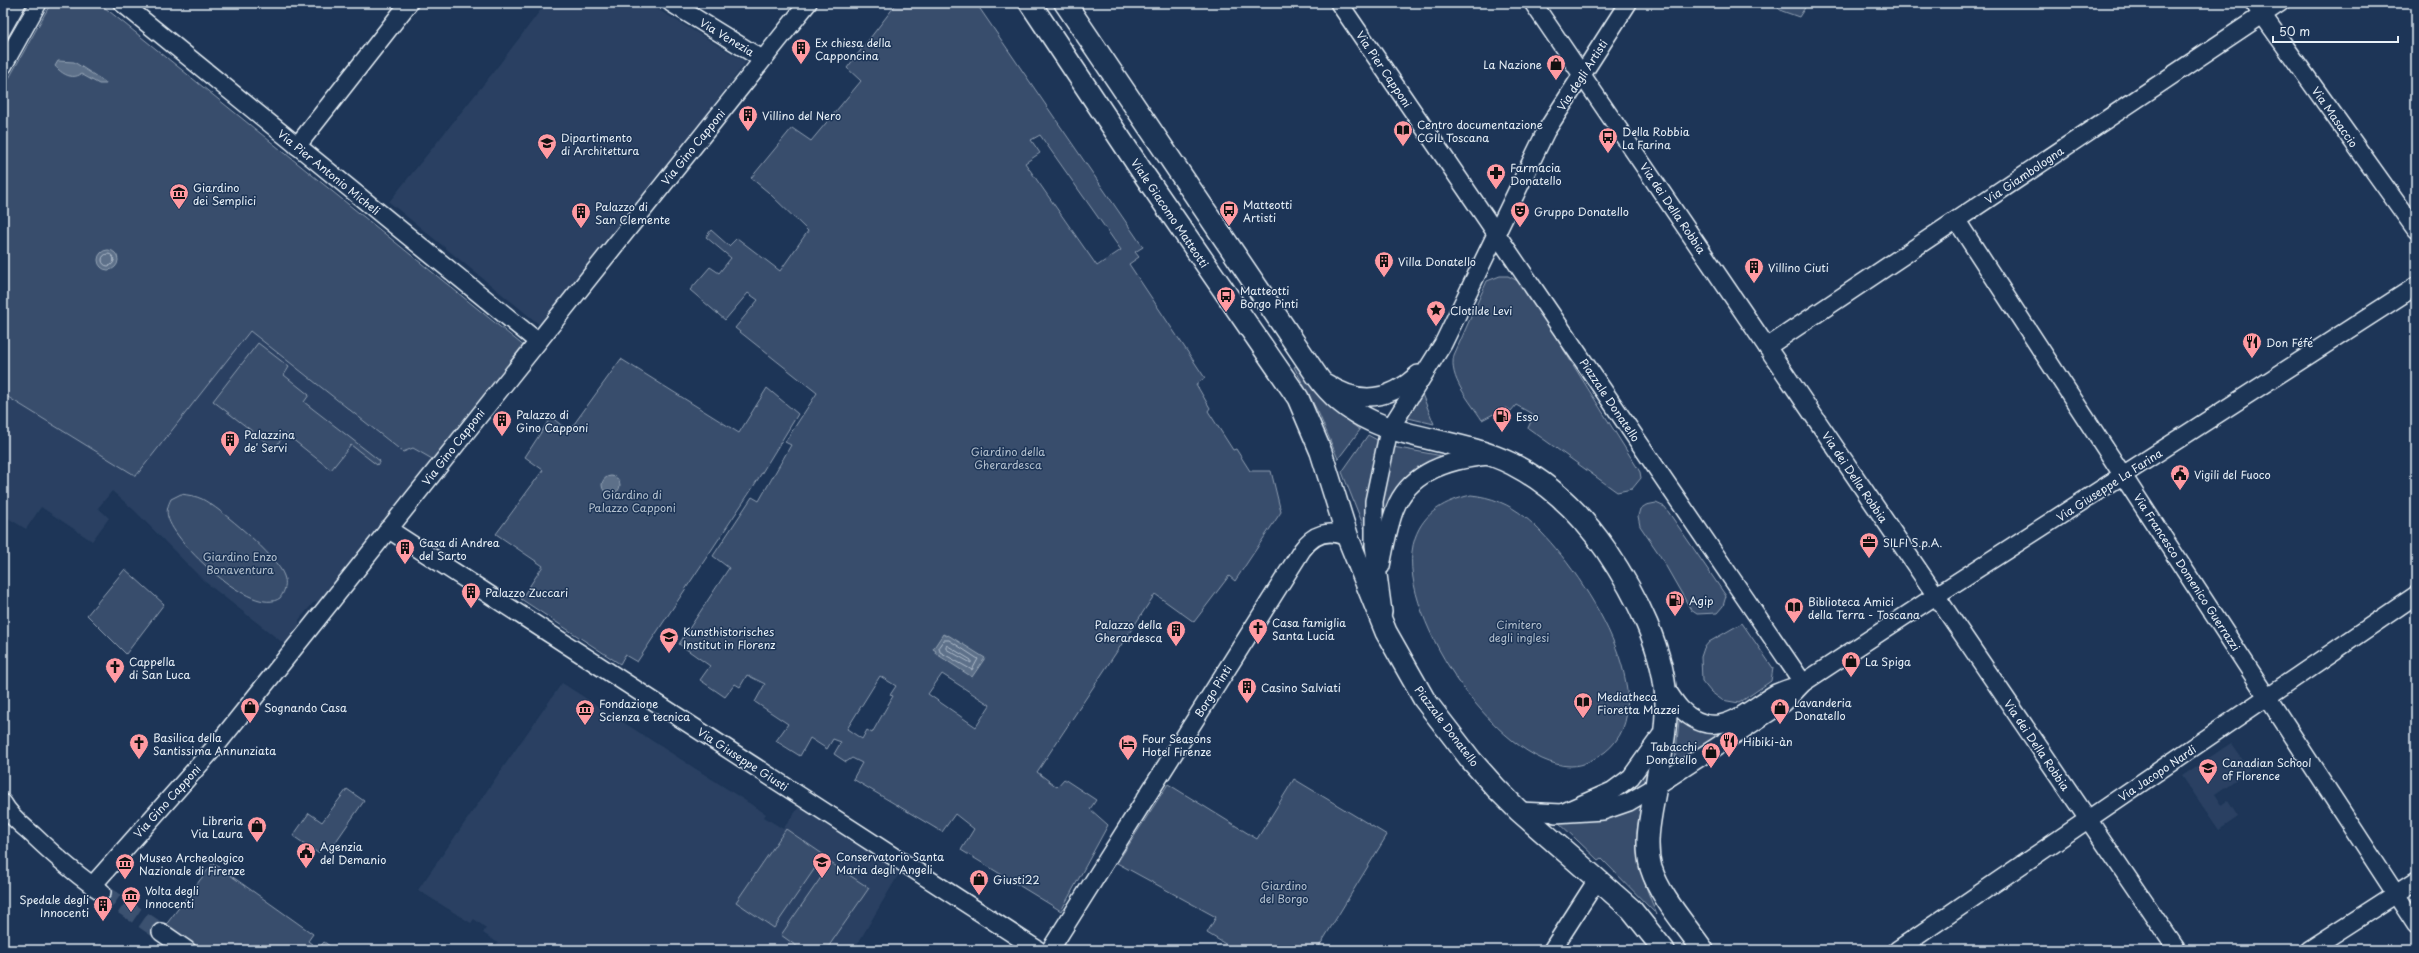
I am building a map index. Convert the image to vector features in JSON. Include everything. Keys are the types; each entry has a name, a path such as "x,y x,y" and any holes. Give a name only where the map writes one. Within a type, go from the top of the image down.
{"main road":[{"name":"Viale Giacomo Matteotti","path":"1030,3 1145,176 1269,354 1298,398 1309,422"},
{"path":"1065,3 1317,376"},
{"name":"Piazzale Donatello","path":"1317,376 1337,398 1366,419 1389,430 1467,448 1512,464 1568,503 1597,538 1625,580 1641,612 1653,643 1665,687 1665,729 1648,840 1650,861 1655,878 1703,950"},
{"name":"Piazzale Donatello","path":"1309,422 1348,538 1386,632 1424,700 1471,760 1519,811 1631,909 1664,950"}],"street":[{"path":"3,66 38,3"},
{"name":"Via Pier Antonio Micheli","path":"122,3 538,341"},
{"path":"297,146 409,3"},
{"name":"Via Venezia","path":"671,3 762,59"},
{"name":"Via Gino Capponi","path":"5,807 84,881 97,889 216,746 808,3"},
{"name":"Via Pier Capponi","path":"1339,3 1496,234"},
{"name":"Via dei Della Robbia","path":"1533,3 2177,950"},
{"name":"Via degli Artisti","path":"1496,234 1532,156 1582,74 1628,3"},
{"name":"Via Giambologna","path":"1767,347 1957,221 2258,9 2280,3"},
{"name":"Via Masaccio","path":"2258,9 2416,230"},
{"name":"Via Francesco Domenico Guerrazzi","path":"1957,221 2269,697 2416,925"},
{"name":"Piazzale Donatello","path":"1386,632 1374,545 1374,501 1389,430 1433,360 1496,234 1803,683 1777,693 1733,722 1716,725 1698,720 1682,710 1665,687"},
{"name":"Via Giuseppe La Farina","path":"1803,683 2416,286"},
{"name":"Piazzale Donatello","path":"1317,376 1333,387 1346,392 1361,396 1381,396 1403,388 1433,360"},
{"name":"Piazzale Donatello","path":"1378,577 1395,509 1406,490 1420,477 1436,468 1462,459 1492,456"},
{"name":"Via Giuseppe Giusti","path":"388,529 1038,950"},
{"name":"Borgo Pinti","path":"1050,950 1297,556 1309,540 1315,536 1328,533 1348,538"},
{"name":"Via Jacopo Nardi","path":"1897,950 2416,595"},
{"path":"1519,811 1555,814 1603,811 1628,802 1656,786 1784,703 1803,683"},
{"path":"1555,814 1587,803 1620,786 1638,768 1665,729"},
{"path":"1552,950 1597,880"},
{"path":"2309,950 2416,881"},
{"path":"161,932 187,950"}],"shaded area":[{"name":"Dipartimento di Architettura","path":"546,3 647,3 746,62 668,165 540,325 389,202 492,74"},
{"path":"250,331 402,452 413,448 434,460 324,600 313,603 299,620 299,632 287,646 204,581 134,510 112,491 98,508 109,518 92,541 41,507 26,529 3,515 3,394 136,476"},
{"path":"562,683 766,814 764,817 783,829 799,807 900,872 854,950 493,950 498,943 483,933 486,928 474,919 471,923 418,890"},
{"name":"Canadian School of Florence","path":"2231,743 2250,770 2215,794 2222,805 2228,801 2238,817 2219,830 2182,776"}],"green space":[{"name":"Giardino dei Semplici","path":"51,3 99,3 525,347 434,460 413,448 403,452 250,331 136,476 3,394 3,89"},
{"name":"Giardino della Gherardesca","path":"897,3 976,3 1143,247 1135,252 1139,257 1129,264 1205,378 1196,384 1210,408 1208,411 1233,450 1236,449 1250,471 1271,471 1281,512 1235,581 1229,576 1194,622 1155,594 1037,772 1057,787 1064,779 1096,800 1090,809 1108,825 1061,911 961,850 974,829 955,814 942,832 853,779 862,763 852,758 846,762 834,754 841,742 833,739 827,749 810,738 800,756 776,741 788,724 755,702 765,684 747,675 740,687 735,684 725,697 700,680 710,666 679,644 729,568 713,556 752,497 759,501 791,445 785,442 817,393 735,328 758,300 748,293 725,320 690,290 710,267 719,273 731,258 706,237 711,230 729,246 737,238 780,271 808,231 768,192 751,178 792,128 811,141 861,81 847,68","holes":["1040,135 1121,250 1097,266 1025,163 1040,153 1031,140","942,674 990,705 976,727 928,694","880,676 896,686 890,695 893,696 872,733 867,730 862,739 847,729"]},
{"path":"1771,3 1808,3 1799,17 1782,11"},
{"path":"1500,276 1508,276 1522,283 1640,472 1641,478 1632,489 1617,492 1528,428 1534,415 1516,405 1511,411 1505,408 1482,420 1461,389 1454,372 1454,355 1487,281"},
{"path":"258,343 289,367 284,375 309,395 304,402 380,461 377,465 351,445 331,470 286,434 274,448 213,401"},
{"name":"Giardino di Palazzo Capponi","path":"621,359 739,433 767,388 798,414 750,492 637,662 625,655 620,664 521,599 543,566 496,534 543,470 525,457 551,417 569,431"},
{"path":"1296,366 1328,406 1360,430 1338,459 1319,414 1294,367"},
{"path":"1422,394 1434,424 1408,418"},
{"path":"1368,435 1379,441 1371,545 1342,472"},
{"path":"1393,447 1448,457 1431,463 1383,544 1380,511"},
{"name":"Giardino Enzo Bonaventura","path":"181,494 202,499 222,512 248,534 271,557 285,579 285,587 280,598 268,601 252,597 234,588 216,575 199,559 173,529 168,517 167,512 171,499"},
{"name":"Cimitero degli inglesi","path":"1471,495 1493,499 1513,508 1545,536 1567,563 1589,595 1608,630 1622,665 1628,699 1623,729 1605,752 1589,762 1571,766 1542,759 1512,740 1483,712 1456,678 1434,640 1419,603 1412,568 1415,538 1424,521 1437,509 1444,504"},
{"path":"1656,503 1665,507 1726,596 1723,606 1717,613 1697,614 1691,610 1659,554 1640,526 1638,516 1640,509 1646,505"},
{"path":"125,569 164,604 126,654 87,615"},
{"path":"1742,623 1773,668 1771,681 1739,703 1722,700 1711,692 1702,681 1701,657 1704,648 1709,642"},
{"path":"1679,721 1704,733 1724,733 1679,763 1675,761"},
{"path":"1652,757 1646,785 1619,799 1617,796"},
{"name":"Giardino del Borgo","path":"1294,779 1387,835 1317,950 1231,950 1232,948 1207,933 1216,917 1117,863 1168,784 1257,839"},
{"path":"347,789 364,801 330,850 324,846 318,853 293,836 309,813 322,822"},
{"path":"1642,800 1637,833 1638,861 1657,915 1601,858 1598,860 1557,821"},
{"path":"786,829 824,855 774,928 736,902"},
{"path":"213,863 313,934 308,941 318,949 324,942 336,950 200,950 165,926"},
{"path":"831,863 869,888 826,950 802,950 781,935"}],"water":[{"path":"58,61 74,62 106,84 99,84 81,74 78,76 67,75 55,66"},
{"path":"104,250 112,250 118,256 118,264 112,270 104,270 98,264 98,256"},
{"path":"607,476 615,476 620,481 618,492 615,494 607,494 602,489 602,481"},
{"path":"943,634 948,635 985,658 972,677 935,653 936,651 933,649"}],"tunnel":[{"path":"102,892 161,932"}],"tram line":[{"path":"3,48 29,3"}],"place":[{"name":"Ex chiesa della Capponcina","path":"801,65"},
{"name":"La Nazione","path":"1556,81"},
{"name":"Villino del Nero","path":"748,132"},
{"name":"Centro documentazione CGIL Toscana","path":"1403,147"},
{"name":"Della Robbia La Farina","path":"1608,154"},
{"name":"Dipartimento di Architettura","path":"547,160"},
{"name":"Farmacia Donatello","path":"1496,190"},
{"name":"Giardino dei Semplici","path":"179,210"},
{"name":"Matteotti Artisti","path":"1229,227"},
{"name":"Gruppo Donatello","path":"1520,228"},
{"name":"Palazzo di San Clemente","path":"581,229"},
{"name":"Villa Donatello","path":"1384,278"},
{"name":"Villino Ciuti","path":"1754,284"},
{"name":"Matteotti Borgo Pinti","path":"1226,313"},
{"name":"Clotilde Levi","path":"1436,327"},
{"name":"Don Féfé","path":"2252,359"},
{"name":"Esso","path":"1502,433"},
{"name":"Palazzo di Gino Capponi","path":"502,437"},
{"name":"Palazzina de' Servi","path":"230,457"},
{"name":"Vigili del Fuoco","path":"2180,491"},
{"name":"SILFI S.p.A.","path":"1869,559"},
{"name":"Casa di Andrea del Sarto","path":"405,565"},
{"name":"Palazzo Zuccari","path":"471,609"},
{"name":"Agip","path":"1675,617"},
{"name":"Biblioteca Amici della Terra - Toscana","path":"1794,624"},
{"name":"Casa famiglia Santa Lucia","path":"1258,645"},
{"name":"Palazzo della Gherardesca","path":"1176,647"},
{"name":"Kunsthistorisches Institut in Florenz","path":"669,654"},
{"name":"La Spiga","path":"1851,678"},
{"name":"Cappella di San Luca","path":"115,684"},
{"name":"Casino Salviati","path":"1247,704"},
{"name":"Mediatheca Fioretta Mazzei","path":"1583,719"},
{"name":"Sognando Casa","path":"250,724"},
{"name":"Lavanderia Donatello","path":"1780,725"},
{"name":"Fondazione Scienza e tecnica","path":"585,726"},
{"name":"Hibiki-àn","path":"1729,758"},
{"name":"Basilica della Santissima Annunziata","path":"139,760"},
{"name":"Four Seasons Hotel Firenze","path":"1128,761"},
{"name":"Tabacchi Donatello","path":"1711,769"},
{"name":"Canadian School of Florence","path":"2208,785"},
{"name":"Libreria Via Laura","path":"257,843"},
{"name":"Agenzia del Demanio","path":"306,869"},
{"name":"Conservatorio Santa Maria degli Angeli","path":"822,879"},
{"name":"Museo Archeologico Nazionale di Firenze","path":"125,880"},
{"name":"Giusti22","path":"979,896"},
{"name":"Volta degli Innocenti","path":"131,913"},
{"name":"Spedale degli Innocenti","path":"103,922"}]}
